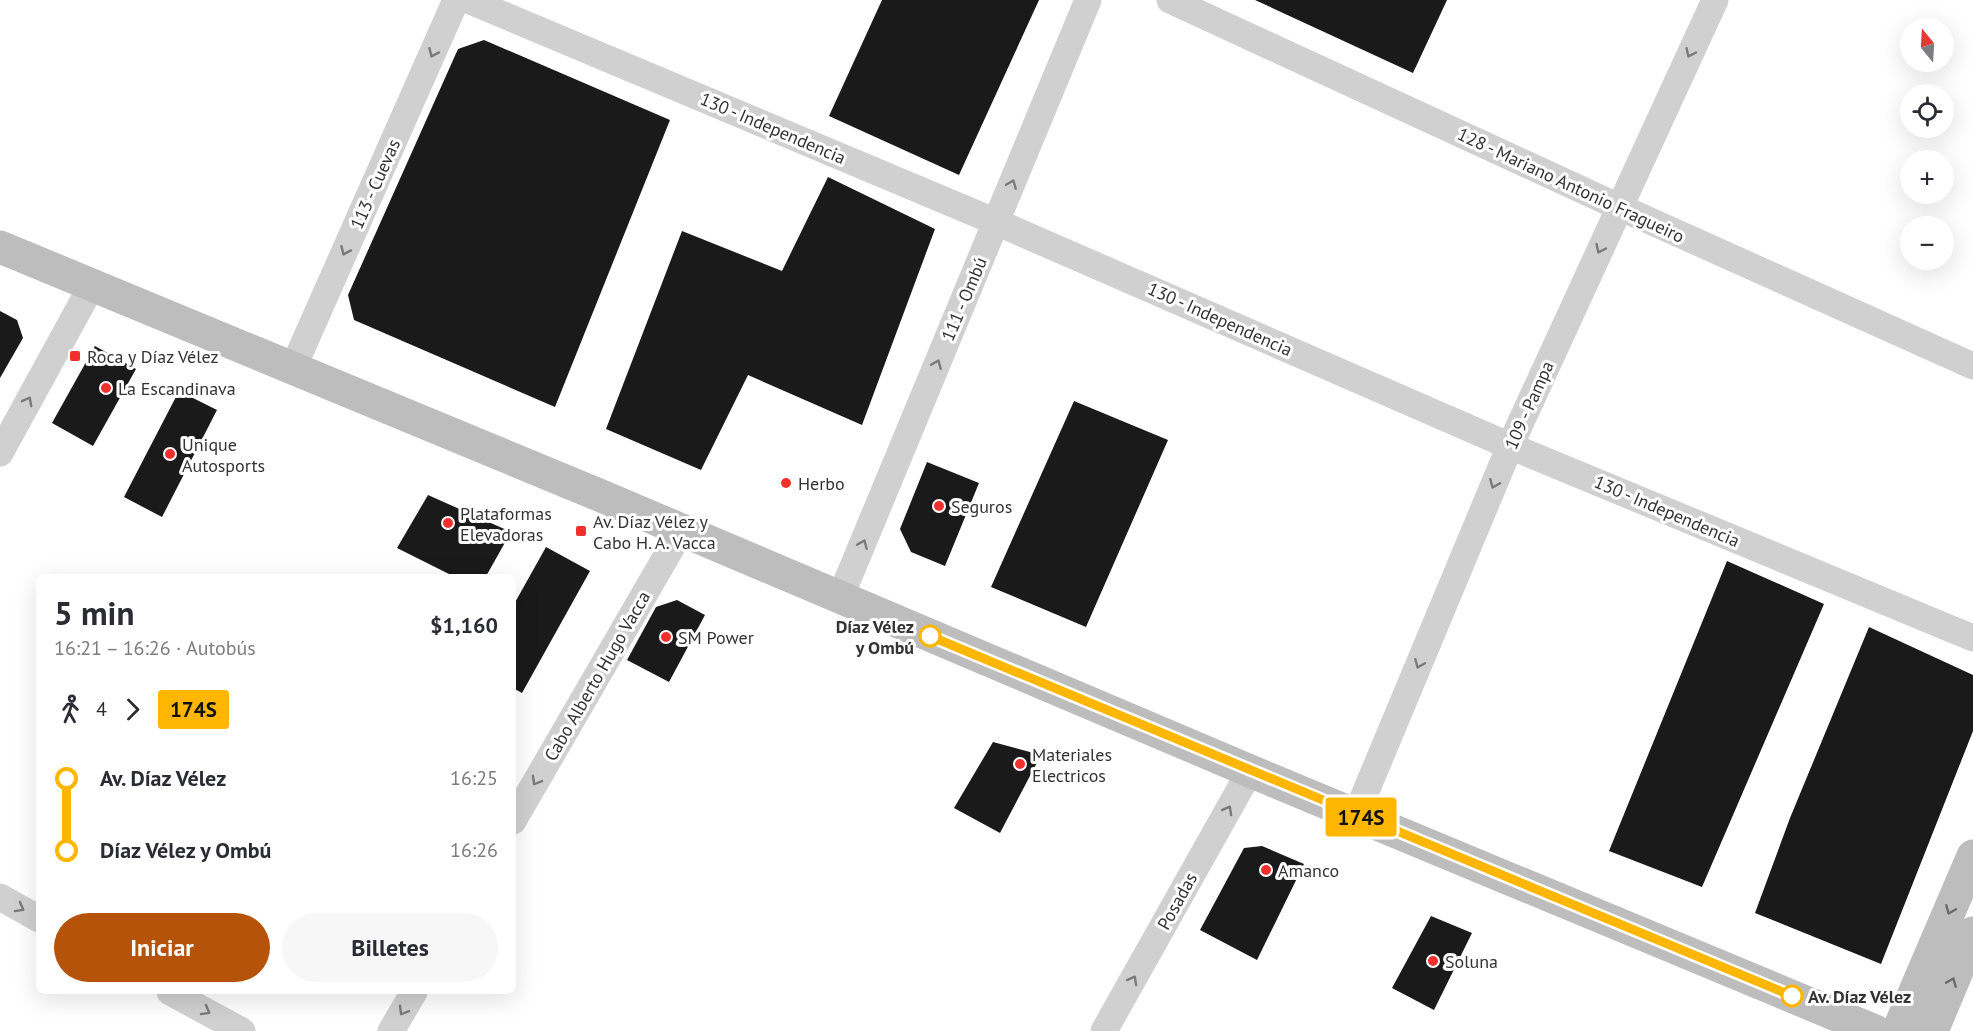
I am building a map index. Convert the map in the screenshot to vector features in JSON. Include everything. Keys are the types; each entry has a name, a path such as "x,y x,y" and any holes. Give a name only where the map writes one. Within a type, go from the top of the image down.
{"main road":[{"path":"0,247 1875,1031"},
{"path":"1898,1031 1973,856"},
{"path":"1932,1031 1973,933"}],"street":[{"name":"113 - Cuevas","path":"293,368 456,0"},
{"name":"130 - Independencia","path":"468,0 996,222 1510,446 1973,638"},
{"name":"111 - Ombú","path":"840,598 1088,0"},
{"name":"128 - Mariano Antonio Fragueiro","path":"1170,0 1973,366"},
{"name":"109 - Pampa","path":"1356,815 1510,446 1715,0"},
{"path":"0,453 92,285"},
{"name":"Cabo Alberto Hugo Vacca","path":"516,816 681,531"},
{"name":"Posadas","path":"1104,1031 1250,771"},
{"path":"0,897 36,917"},
{"path":"174,994 242,1031"},
{"path":"391,1031 413,994"}],"building":[{"path":"882,0 1039,0 959,175 829,116"},
{"path":"1255,0 1447,0 1413,73"},
{"path":"484,40 670,120 555,407 354,320 348,295 458,49"},
{"path":"828,177 935,229 862,425 748,375 701,470 606,429 682,231 782,271"},
{"path":"0,311 17,320 23,338 0,378"},
{"path":"95,346 136,369 93,446 52,423"},
{"name":"Unique Autosports","path":"179,391 217,410 162,517 124,497"},
{"path":"1074,401 1168,440 1086,627 991,587"},
{"name":"Seguros","path":"927,462 979,483 945,566 911,552 900,529"},
{"path":"428,495 511,532 487,574 449,574 397,548"},
{"path":"546,547 590,571 522,693 516,690 516,601"},
{"path":"1727,561 1824,604 1702,887 1609,851"},
{"name":"SM Power","path":"677,600 705,615 669,682 627,660 656,607"},
{"path":"1869,627 1973,675 1973,731 1881,964 1755,913 1790,818"},
{"path":"993,742 1041,755 1000,833 954,808"},
{"path":"1262,846 1304,864 1257,960 1200,930 1244,848"},
{"name":"Soluna","path":"1431,916 1472,933 1434,1010 1392,988"}],"bus line":[{"name":"174S","path":"930,636 1792,996"}],"place":[{"name":"Roca y Díaz Vélez","path":"75,356"},
{"name":"La Escandinava","path":"106,388"},
{"name":"Unique Autosports","path":"170,454"},
{"name":"Herbo","path":"786,483"},
{"name":"Seguros","path":"939,506"},
{"name":"Plataformas Elevadoras","path":"448,523"},
{"name":"Av. Díaz Vélez y Cabo H. A. Vacca","path":"581,531"},
{"name":"Díaz Vélez y Ombú","path":"930,636"},
{"name":"SM Power","path":"666,637"},
{"name":"Materiales Electricos","path":"1020,764"},
{"name":"Amanco","path":"1266,870"},
{"name":"Soluna","path":"1433,961"},
{"name":"Av. Díaz Vélez","path":"1792,996"}]}
